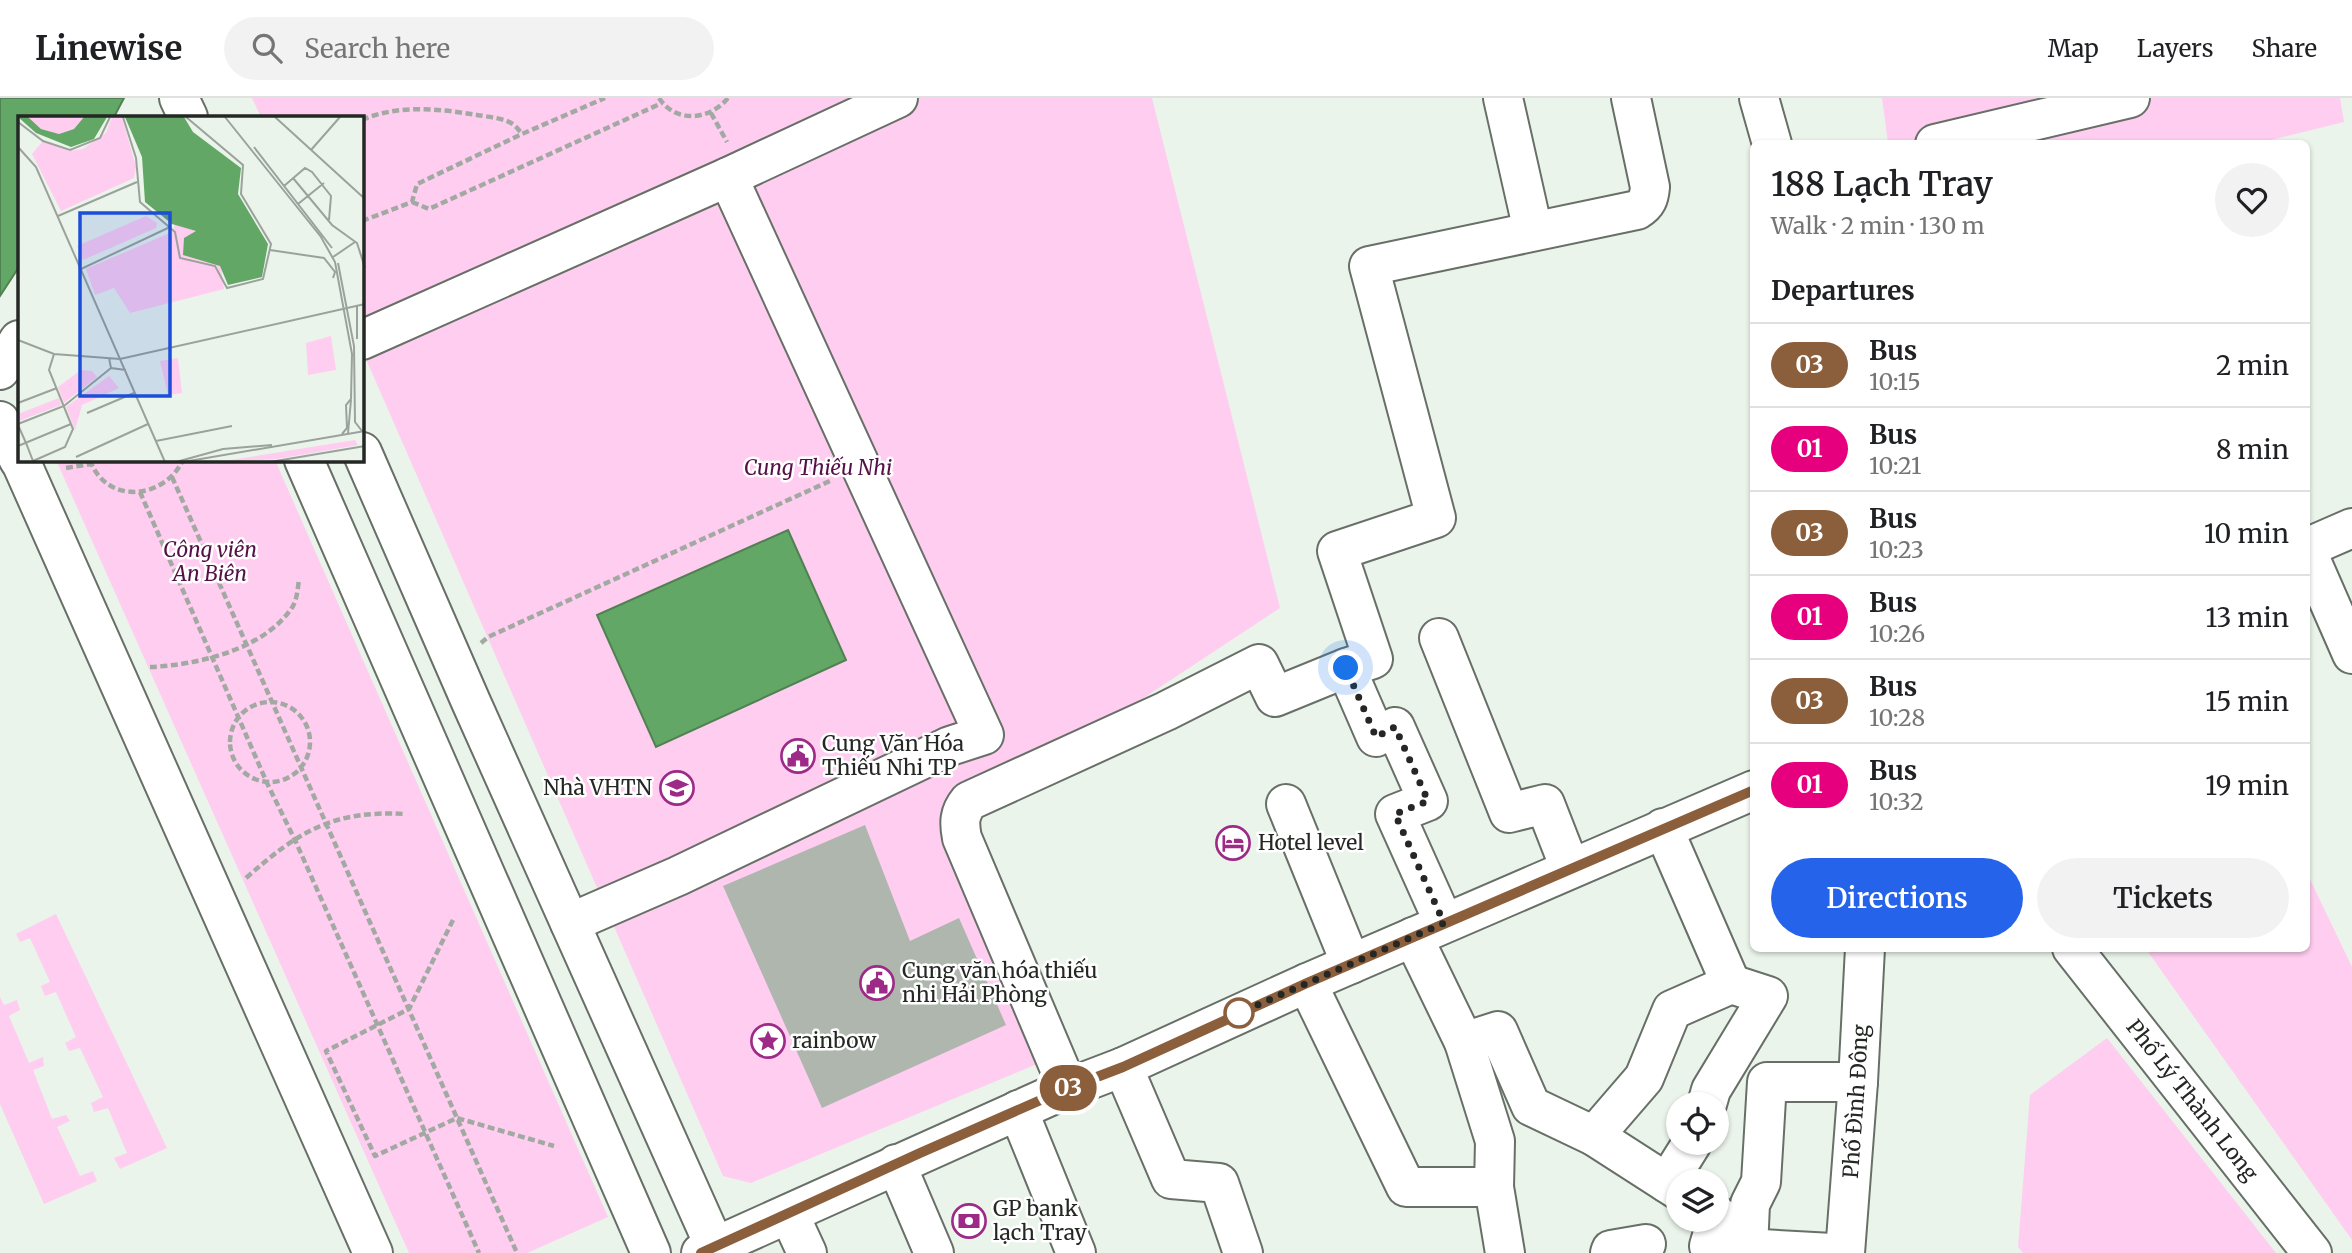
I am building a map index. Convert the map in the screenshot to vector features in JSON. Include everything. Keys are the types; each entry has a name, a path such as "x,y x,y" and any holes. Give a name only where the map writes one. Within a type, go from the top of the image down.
{"main road":[{"path":"166,116 178,98"},
{"path":"178,98 187,116"},
{"path":"364,339 728,162 898,98"},
{"path":"1503,98 1533,232"},
{"path":"1068,1088 962,838 962,809 969,802 1259,664 1275,697 1373,659 1337,551 1436,518 1369,266 1637,210 1644,206 1649,198 1650,187 1631,98"},
{"path":"1759,98 1771,140"},
{"path":"1952,140 2130,98"},
{"path":"570,923 678,876 950,746 984,735 728,162"},
{"path":"0,370 18,342"},
{"path":"0,421 18,458"},
{"path":"364,457 570,923 708,1250 1068,1088 1123,1067 1307,983 1750,792"},
{"path":"20,462 373,1253"},
{"path":"305,462 651,1253"},
{"path":"2310,546 2352,528"},
{"path":"2310,557 2352,654"},
{"path":"1438,638 1509,813 1545,804 1570,868"},
{"path":"402,684 454,663"},
{"path":"1346,668 1376,737 1395,727 1428,801 1395,814 1495,1141 1494,1187 1505,1253"},
{"path":"1286,804 1351,964"},
{"path":"1663,828 1731,984"},
{"name":"Phố Đình Đông","path":"1845,1253 1865,952"},
{"name":"Phố Lý Thành Long","path":"2075,952 2312,1253"},
{"path":"1307,983 1406,1187 1494,1187"},
{"path":"1594,1136 1644,1078 1672,1010 1731,984 1768,996 1710,1092"},
{"path":"1464,1042 1498,1031 1531,1106 1594,1136 1666,1182"},
{"path":"1123,1067 1171,1180 1219,1183 1243,1253"},
{"path":"1748,1249 1750,1204 1761,1182 1767,1082 1858,1082"},
{"path":"1018,1110 1076,1253"},
{"path":"896,1164 934,1253"},
{"path":"789,1214 807,1253"},
{"path":"1713,1232 1709,1246 1832,1253"}],"path":[{"path":"412,202 417,184 605,98"},
{"path":"364,220 412,202 429,209 661,101 673,111 685,116 698,116 711,113 728,98"},
{"path":"364,119 377,114 445,110 496,118 514,124 522,134"},
{"path":"711,113 728,162"},
{"path":"66,468 90,462 100,478 115,488 132,493 148,491 164,484 177,472 182,462"},
{"path":"454,663 488,637 842,475"},
{"path":"172,477 517,1253"},
{"path":"139,492 479,1253"},
{"path":"150,667 176,666 213,657 246,645 275,628 294,604 299,579"},
{"path":"272,701 295,710 304,720 311,744 308,757 301,768 286,780 267,783 254,780 235,764 230,739 239,716 259,703 272,701"},
{"path":"246,878 295,840 326,823 374,812 405,814"},
{"path":"453,920 409,1009 326,1051 375,1156 457,1118 554,1146"}],"green space":[{"name":"Cung Thiếu Nhi","path":"252,98 1152,98 1280,608 960,819 1054,1057 751,1183 723,1176 364,355 364,116 261,116"},
{"path":"1882,98 2340,98 2344,122 2271,140 1888,140"},
{"name":"Công viên An Biên","path":"57,462 276,462 608,1217 527,1253 409,1253"},
{"path":"2310,879 2352,967 2352,1240 2148,952 2310,952"},
{"path":"56,914 167,1148 120,1169 114,1158 127,1153 108,1108 94,1112 91,1103 103,1097 80,1048 69,1051 65,1043 76,1037 56,992 45,996 41,986 50,982 30,938 20,942 16,934"},
{"path":"0,997 4,1005 17,1000 20,1010 9,1016 29,1063 43,1057 44,1066 33,1070 52,1119 66,1115 70,1121 57,1127 80,1176 93,1171 97,1181 44,1204 0,1104"},
{"path":"2107,1038 2276,1253 2023,1253 2018,1247 2030,1095"}],"shaded area":[{"path":"0,98 124,98 115,116 18,116 18,269 0,296"},
{"path":"788,530 846,660 656,747 597,615"}],"building":[{"name":"Cung văn hóa thiếu nhi Hải Phòng","path":"865,825 910,941 959,918 1006,1025 822,1108 723,886"}],"bus line":[{"name":"03","path":"701,1253 920,1153 1068,1088 1123,1067 1307,983 1750,792"}],"place":[{"name":"Cung Văn Hóa Thiếu Nhi TP","path":"798,756"},
{"name":"Nhà VHTN","path":"677,788"},
{"name":"Hotel level","path":"1233,843"},
{"name":"Cung văn hóa thiếu nhi Hải Phòng","path":"877,983"},
{"name":"rainbow","path":"768,1041"},
{"name":"GP bank lạch Tray","path":"969,1221"}],"route":[{"path":"1239,1013 1237,1014 1444,923 1395,814 1428,801 1395,727 1376,737 1346,668"}]}
